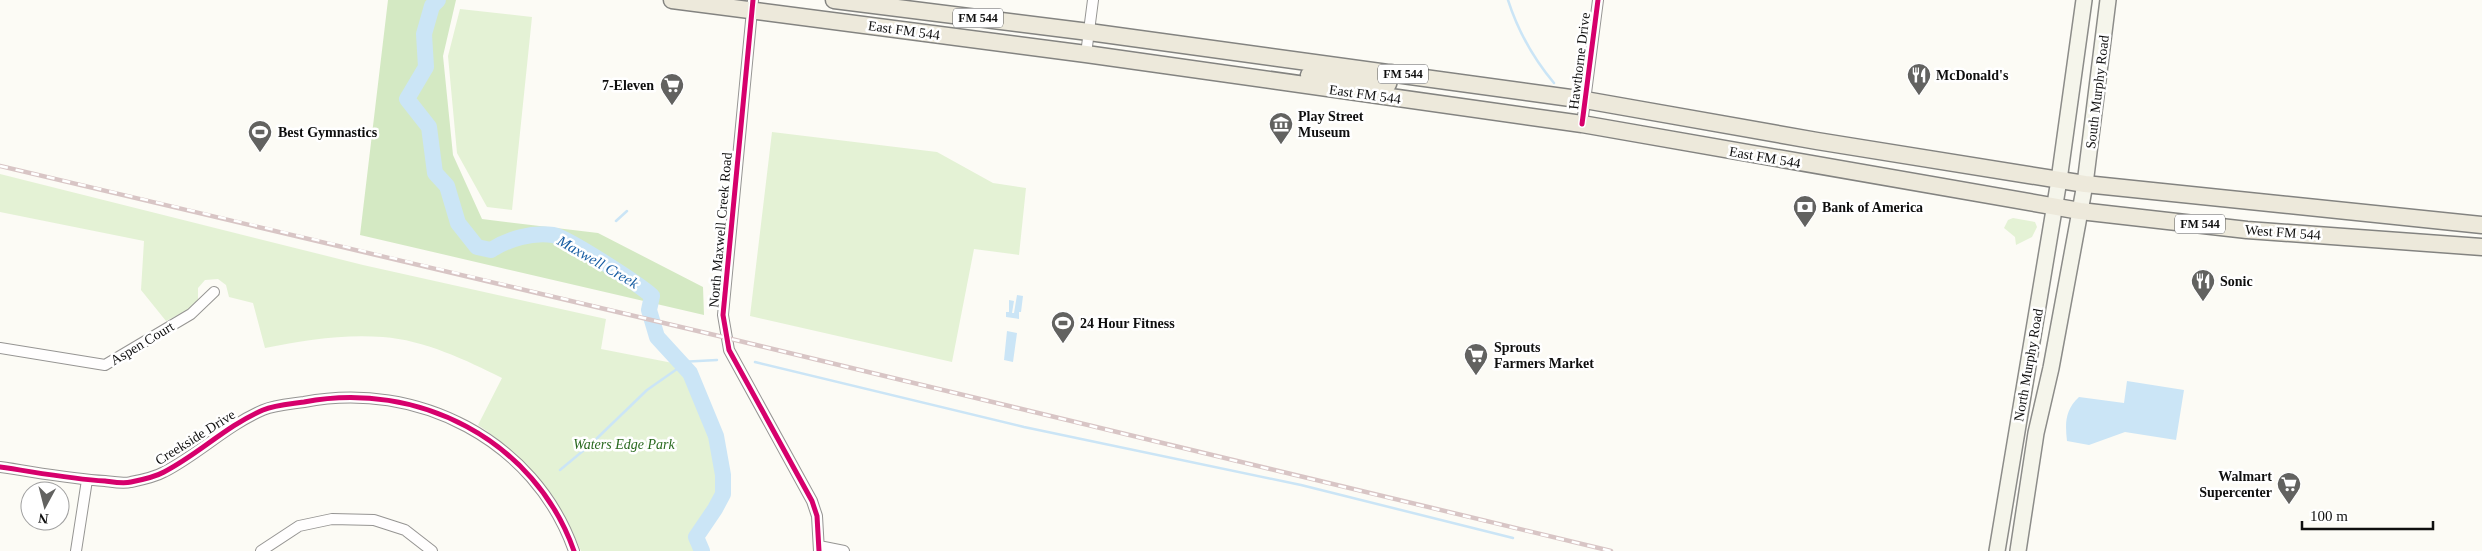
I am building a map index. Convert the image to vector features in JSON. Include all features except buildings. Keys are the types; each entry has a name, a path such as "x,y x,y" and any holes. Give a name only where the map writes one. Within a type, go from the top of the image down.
{"main road":[{"name":"East FM 544","path":"672,0 753,5 1582,124 2054,206"},
{"name":"East FM 544","path":"834,0 1088,32 1585,100 2085,184"},
{"name":"South Murphy Road","path":"2059,180 2084,0"},
{"name":"South Murphy Road","path":"2085,184 2108,0"},
{"path":"2076,60 2100,64"},
{"path":"1266,80 1292,72 1388,84 1391,73"},
{"path":"1862,174 1868,149"},
{"name":"North Murphy Road","path":"1996,551 2059,180"},
{"name":"North Murphy Road","path":"2018,551 2034,450 2085,184"},
{"name":"West FM 544","path":"2085,184 2482,226"},
{"name":"West FM 544","path":"2054,206 2080,211 2247,230 2482,247"},
{"path":"2420,242 2424,220"},
{"path":"2014,447 2034,450"}],"street":[{"path":"1086,54 1092,0"},
{"name":"Hawthorne Drive","path":"1582,124 1598,0"},
{"name":"North Maxwell Creek Road","path":"753,5 723,315 733,358 807,490 817,516 819,549"},
{"name":"Aspen Court","path":"0,348 105,365 191,314 214,292"},
{"name":"Creekside Drive","path":"0,467 87,480 128,483 163,473 233,424 265,409 319,399 357,397 404,403 454,420 490,439 522,465 557,512 574,551"},
{"path":"76,551 87,480"},
{"path":"261,551 299,526 332,519 374,520 405,530 432,551"},
{"path":"819,549 844,551"}],"green space":[{"path":"388,0 456,0 443,56 453,155 482,219 598,233 703,287 704,315 360,235"},
{"path":"460,9 532,17 512,210 487,207 457,153 448,56"},
{"path":"772,132 937,152 993,183 1026,188 1019,255 974,249 952,362 750,316"},
{"name":"Waters Edge Park","path":"0,174 363,265 606,319 601,349 683,365 690,373 716,436 723,475 723,494 696,537 702,551 581,551 562,513 539,480 511,451 478,425 502,378 444,352 414,342 383,337 338,337 265,348 253,303 229,297 226,285 218,279 205,280 198,288 198,300 192,308 166,321 141,290 144,241 0,212"},
{"path":"2013,218 2035,222 2037,227 2032,237 2016,245 2015,237 2004,228 2008,220"}],"water":[{"path":"1017,295 1023,296 1019,319 1006,317 1006,312 1009,312 1009,300 1014,301 1012,313 1014,313"},
{"path":"1007,331 1017,333 1013,362 1004,360"},
{"path":"2127,381 2184,390 2176,440 2125,432 2089,445 2067,441 2067,417 2074,402 2079,397 2124,403"}],"waterway":[{"name":"Maxwell Creek","path":"438,0 432,6 424,34 426,67 407,99 429,127 435,173 447,186 458,223 477,247 491,250 513,240 529,236 545,234 561,238 603,262 652,296 649,310 657,337 690,373 716,436 723,475 723,494 696,537 702,551"},
{"path":"1508,0 1516,23 1527,44 1539,64 1554,83"},
{"path":"616,221 627,211"},
{"path":"560,470 590,445 647,390 677,369 680,362 717,360"},
{"path":"755,362 1024,427 1301,485 1513,538"}],"railway":[{"path":"0,166 605,309 1611,551"}],"cycle path":[{"path":"753,0 723,315 729,350 812,501 817,516 819,551"},
{"path":"1582,124 1598,0"},
{"path":"0,467 79,479 128,483 164,472 237,424 268,408 346,398 388,400 429,410 467,427 501,449 531,478 556,512 574,551"}],"place":[{"name":"McDonald's","path":"1919,96"},
{"name":"7-Eleven","path":"672,106"},
{"name":"Play Street Museum","path":"1281,145"},
{"name":"Best Gymnastics","path":"260,153"},
{"name":"Bank of America","path":"1805,228"},
{"name":"Sonic","path":"2203,302"},
{"name":"24 Hour Fitness","path":"1063,344"},
{"name":"Sprouts Farmers Market","path":"1476,376"},
{"name":"Walmart Supercenter","path":"2289,505"}]}
